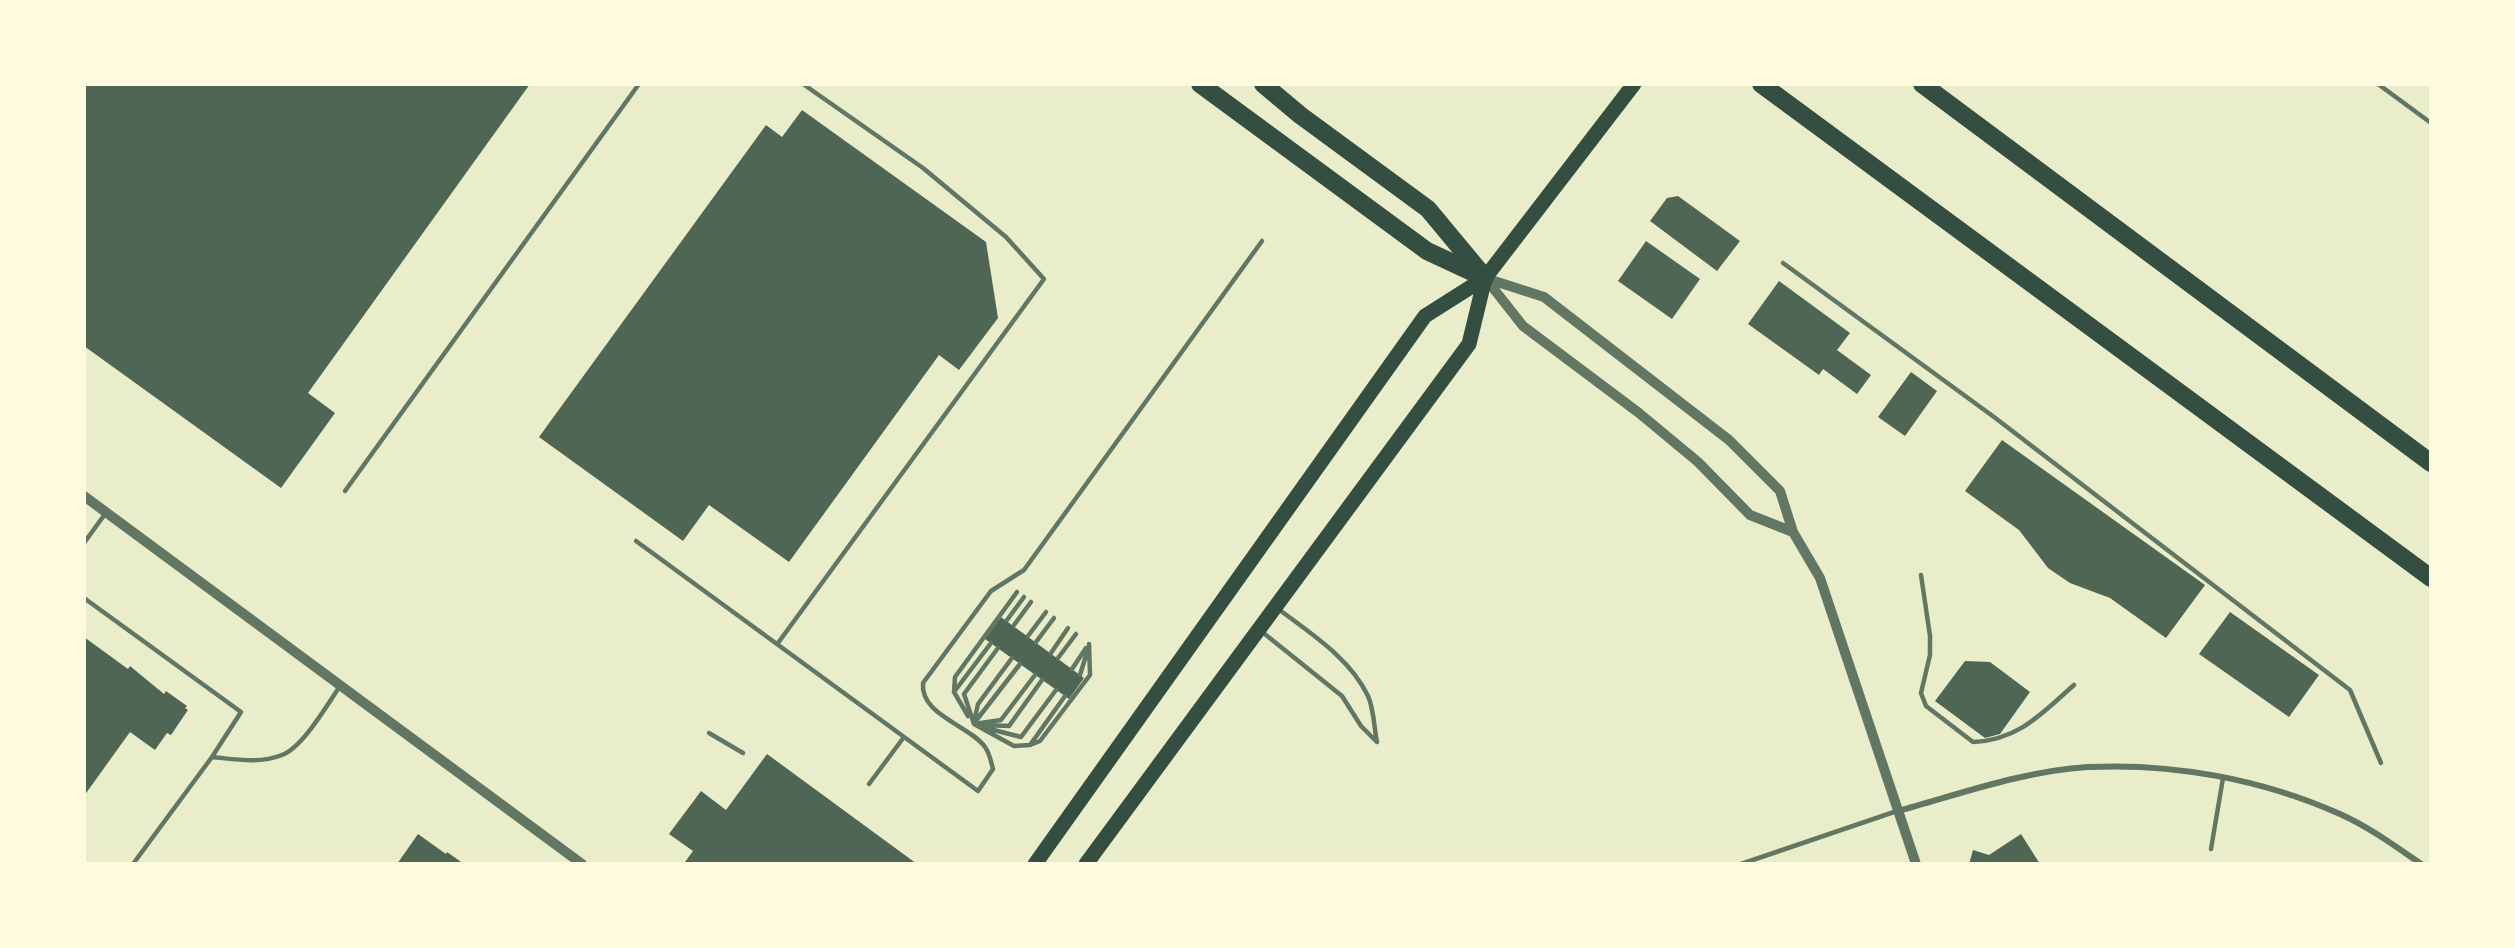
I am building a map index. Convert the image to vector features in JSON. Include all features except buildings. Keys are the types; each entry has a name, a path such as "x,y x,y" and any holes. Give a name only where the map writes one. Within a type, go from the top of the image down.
{"highway":[{"path":"1200,84 1427,251 1485,278"},
{"path":"1263,84 1300,115 1428,209 1485,278"},
{"path":"1761,84 2431,578"},
{"path":"1925,86 2431,463"}],"main road":[{"path":"1035,864 1425,316 1485,278 1634,84"},
{"path":"1086,864 1469,344 1485,278"}],"street":[{"path":"1485,278 1523,326 1665,434 1698,462 1750,515 1792,532"},
{"path":"1485,278 1544,297 1729,440 1780,491 1792,532 1820,578 1916,864"},
{"path":"84,496 582,864"},
{"path":"1898,811 2013,779 2087,767 2160,768 2223,778 2285,793 2342,815 2384,838 2421,864"}],"lane":[{"path":"345,491 639,84"},
{"path":"778,643 1044,279 1000,232 962,203 923,168 803,84"},
{"path":"2378,84 2431,123"},
{"path":"636,541 978,791 993,769 984,746 928,703 922,692 923,682 991,591 1024,570 1262,241"},
{"path":"1783,263 1994,417 2350,690 2381,763"},
{"path":"84,543 106,513"},
{"path":"1921,575 1930,636 1930,655 1921,693 1926,706 1973,742 2003,739 2020,731 2074,685"},
{"path":"1017,592 955,677 954,692 974,724 1014,746 1030,745 1040,741 1090,675 1089,644"},
{"path":"1007,620 1024,597"},
{"path":"84,598 241,712 212,757 133,864"},
{"path":"1014,625 1031,602"},
{"path":"1258,629 1342,696 1361,726 1377,742 1369,698 1354,674 1336,654 1275,606"},
{"path":"1028,636 1046,612"},
{"path":"1036,642 1054,618"},
{"path":"1051,653 1068,628"},
{"path":"1058,658 1076,634"},
{"path":"954,692 991,643"},
{"path":"1072,669 1089,644"},
{"path":"1080,675 1089,644"},
{"path":"974,724 964,694 998,648"},
{"path":"974,724 978,704 1012,658"},
{"path":"968,733 1020,664"},
{"path":"974,724 1001,720 1035,675"},
{"path":"974,724 1009,726 1042,680"},
{"path":"212,757 252,760 284,755 302,738 340,686"},
{"path":"974,724 1022,737 1056,690"},
{"path":"1030,745 1065,696"},
{"path":"709,733 743,753"},
{"path":"869,784 904,737"},
{"path":"2211,849 2223,778"},
{"path":"1741,864 1898,811"}]}
